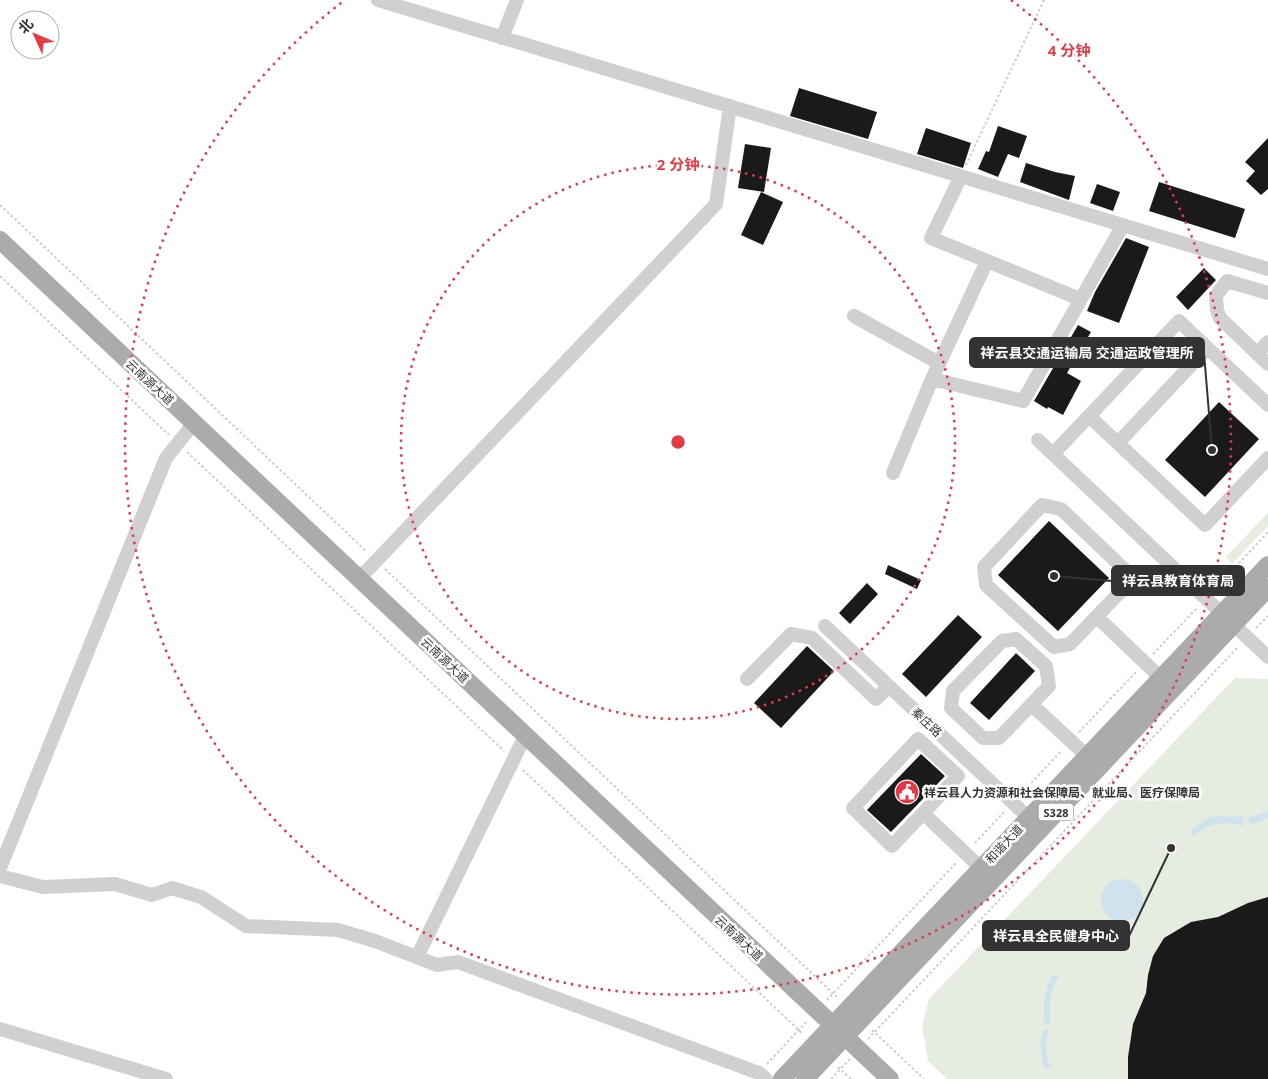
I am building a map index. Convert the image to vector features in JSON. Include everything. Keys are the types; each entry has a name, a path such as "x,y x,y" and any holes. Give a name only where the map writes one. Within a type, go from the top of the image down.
{"main road":[{"name":"云南源大道","path":"0,240 890,1079"},
{"name":"和谐大道","path":"782,1079 820,1050 839,1031 1228,619 1268,565"},
{"name":"和谐大道","path":"855,1014 981,868 1161,678 1228,619 1268,588"},
{"name":"和谐大道","path":"804,1079 820,1050"}],"street":[{"path":"378,0 1268,269"},
{"path":"502,38 517,0"},
{"path":"359,579 716,204 730,106"},
{"path":"961,176 931,238 1080,298"},
{"path":"932,379 1023,401 1123,225"},
{"path":"893,473 939,363 987,261"},
{"path":"1268,293 1227,281 1216,296 1217,310 1220,318 1268,364"},
{"path":"854,316 939,363"},
{"path":"1053,454 1179,321 1268,405"},
{"path":"1257,354 1268,342"},
{"path":"1118,443 1208,348"},
{"path":"1090,416 1205,525 1268,458"},
{"path":"0,868 166,458 194,423"},
{"path":"1038,440 1268,657"},
{"path":"1042,505 1061,509 1126,571 1128,584 1097,617 1070,644 1054,647 986,585 984,568 1042,505"},
{"path":"1097,617 1161,678"},
{"name":"秦庄路","path":"825,626 1029,818"},
{"path":"747,679 791,634 812,638 876,699 889,686"},
{"path":"1016,639 1046,666 1049,686 1032,705 999,738 984,738 951,708 953,691 1002,641 1016,639"},
{"path":"1032,705 1086,756"},
{"path":"417,957 525,736"},
{"path":"918,739 958,776 923,813 892,846 853,808 918,739"},
{"path":"923,813 981,868"},
{"path":"0,876 43,887 115,884 152,895 172,888 200,897 246,926 338,930 375,941 437,965 458,962 759,1073 766,1079"},
{"path":"0,1029 166,1079"}],"path":[{"path":"961,176 1044,0"},
{"path":"0,205 924,1079"},
{"path":"0,276 851,1079"},
{"path":"831,1079 1268,616"}],"shaded area":[{"path":"1268,513 1268,526 1232,564 1226,557"},
{"path":"1235,678 1268,679 1268,1079 947,1079 928,1061 922,1026 929,999"}],"water":[{"path":"1268,811 1268,818 1250,825 1248,818"},
{"path":"1218,816 1243,817 1243,826 1223,823 1216,824 1205,828 1193,837 1191,830 1209,818"},
{"path":"1122,879 1137,885 1143,900 1137,915 1122,921 1107,915 1101,900 1107,885"},
{"path":"1052,975 1059,977 1053,988 1050,1000 1051,1025 1045,1024 1044,1005"},
{"path":"1044,1029 1050,1031 1046,1049 1049,1063 1052,1067 1044,1069 1040,1041"}],"building":[{"path":"799,88 877,112 868,139 790,116"},
{"path":"998,126 1027,136 1019,158 1008,154 998,177 978,169 986,151 989,152"},
{"path":"926,128 971,143 963,168 917,154"},
{"path":"1268,138 1268,189 1261,195 1246,181 1255,171 1245,162"},
{"path":"745,144 771,148 764,192 738,188"},
{"path":"1026,163 1075,176 1069,200 1020,182"},
{"path":"1159,182 1245,209 1235,238 1149,211"},
{"path":"1097,184 1120,192 1113,211 1090,203"},
{"path":"761,192 783,202 763,245 741,235"},
{"path":"1126,238 1149,247 1119,323 1087,311 1095,292"},
{"path":"1204,268 1216,280 1188,310 1176,297"},
{"path":"1078,325 1091,332 1067,373 1081,381 1063,415 1048,407 1047,409 1034,401"},
{"path":"1219,402 1259,439 1205,497 1165,460"},
{"path":"1049,521 1109,578 1058,631 998,575"},
{"path":"888,565 921,580 917,589 885,574"},
{"path":"867,583 878,594 850,624 839,613"},
{"path":"958,615 982,637 926,697 902,674"},
{"path":"807,646 834,671 781,728 754,703"},
{"path":"1016,653 1035,671 989,720 970,703"},
{"name":"祥云县人力资源和社会保障局、就业局、医疗保障局","path":"921,754 945,776 891,832 867,810"},
{"path":"1268,897 1268,1079 1128,1079 1128,1057 1133,1024 1146,993 1153,956 1164,938 1191,922 1218,917 1248,903"}],"place":[{"name":"祥云县交通运输局 交通运政管理所","path":"1212,450"},
{"name":"祥云县教育体育局","path":"1054,576"},
{"name":"祥云县人力资源和社会保障局、就业局、医疗保障局","path":"907,792"},
{"name":"祥云县全民健身中心","path":"1171,848"}]}
